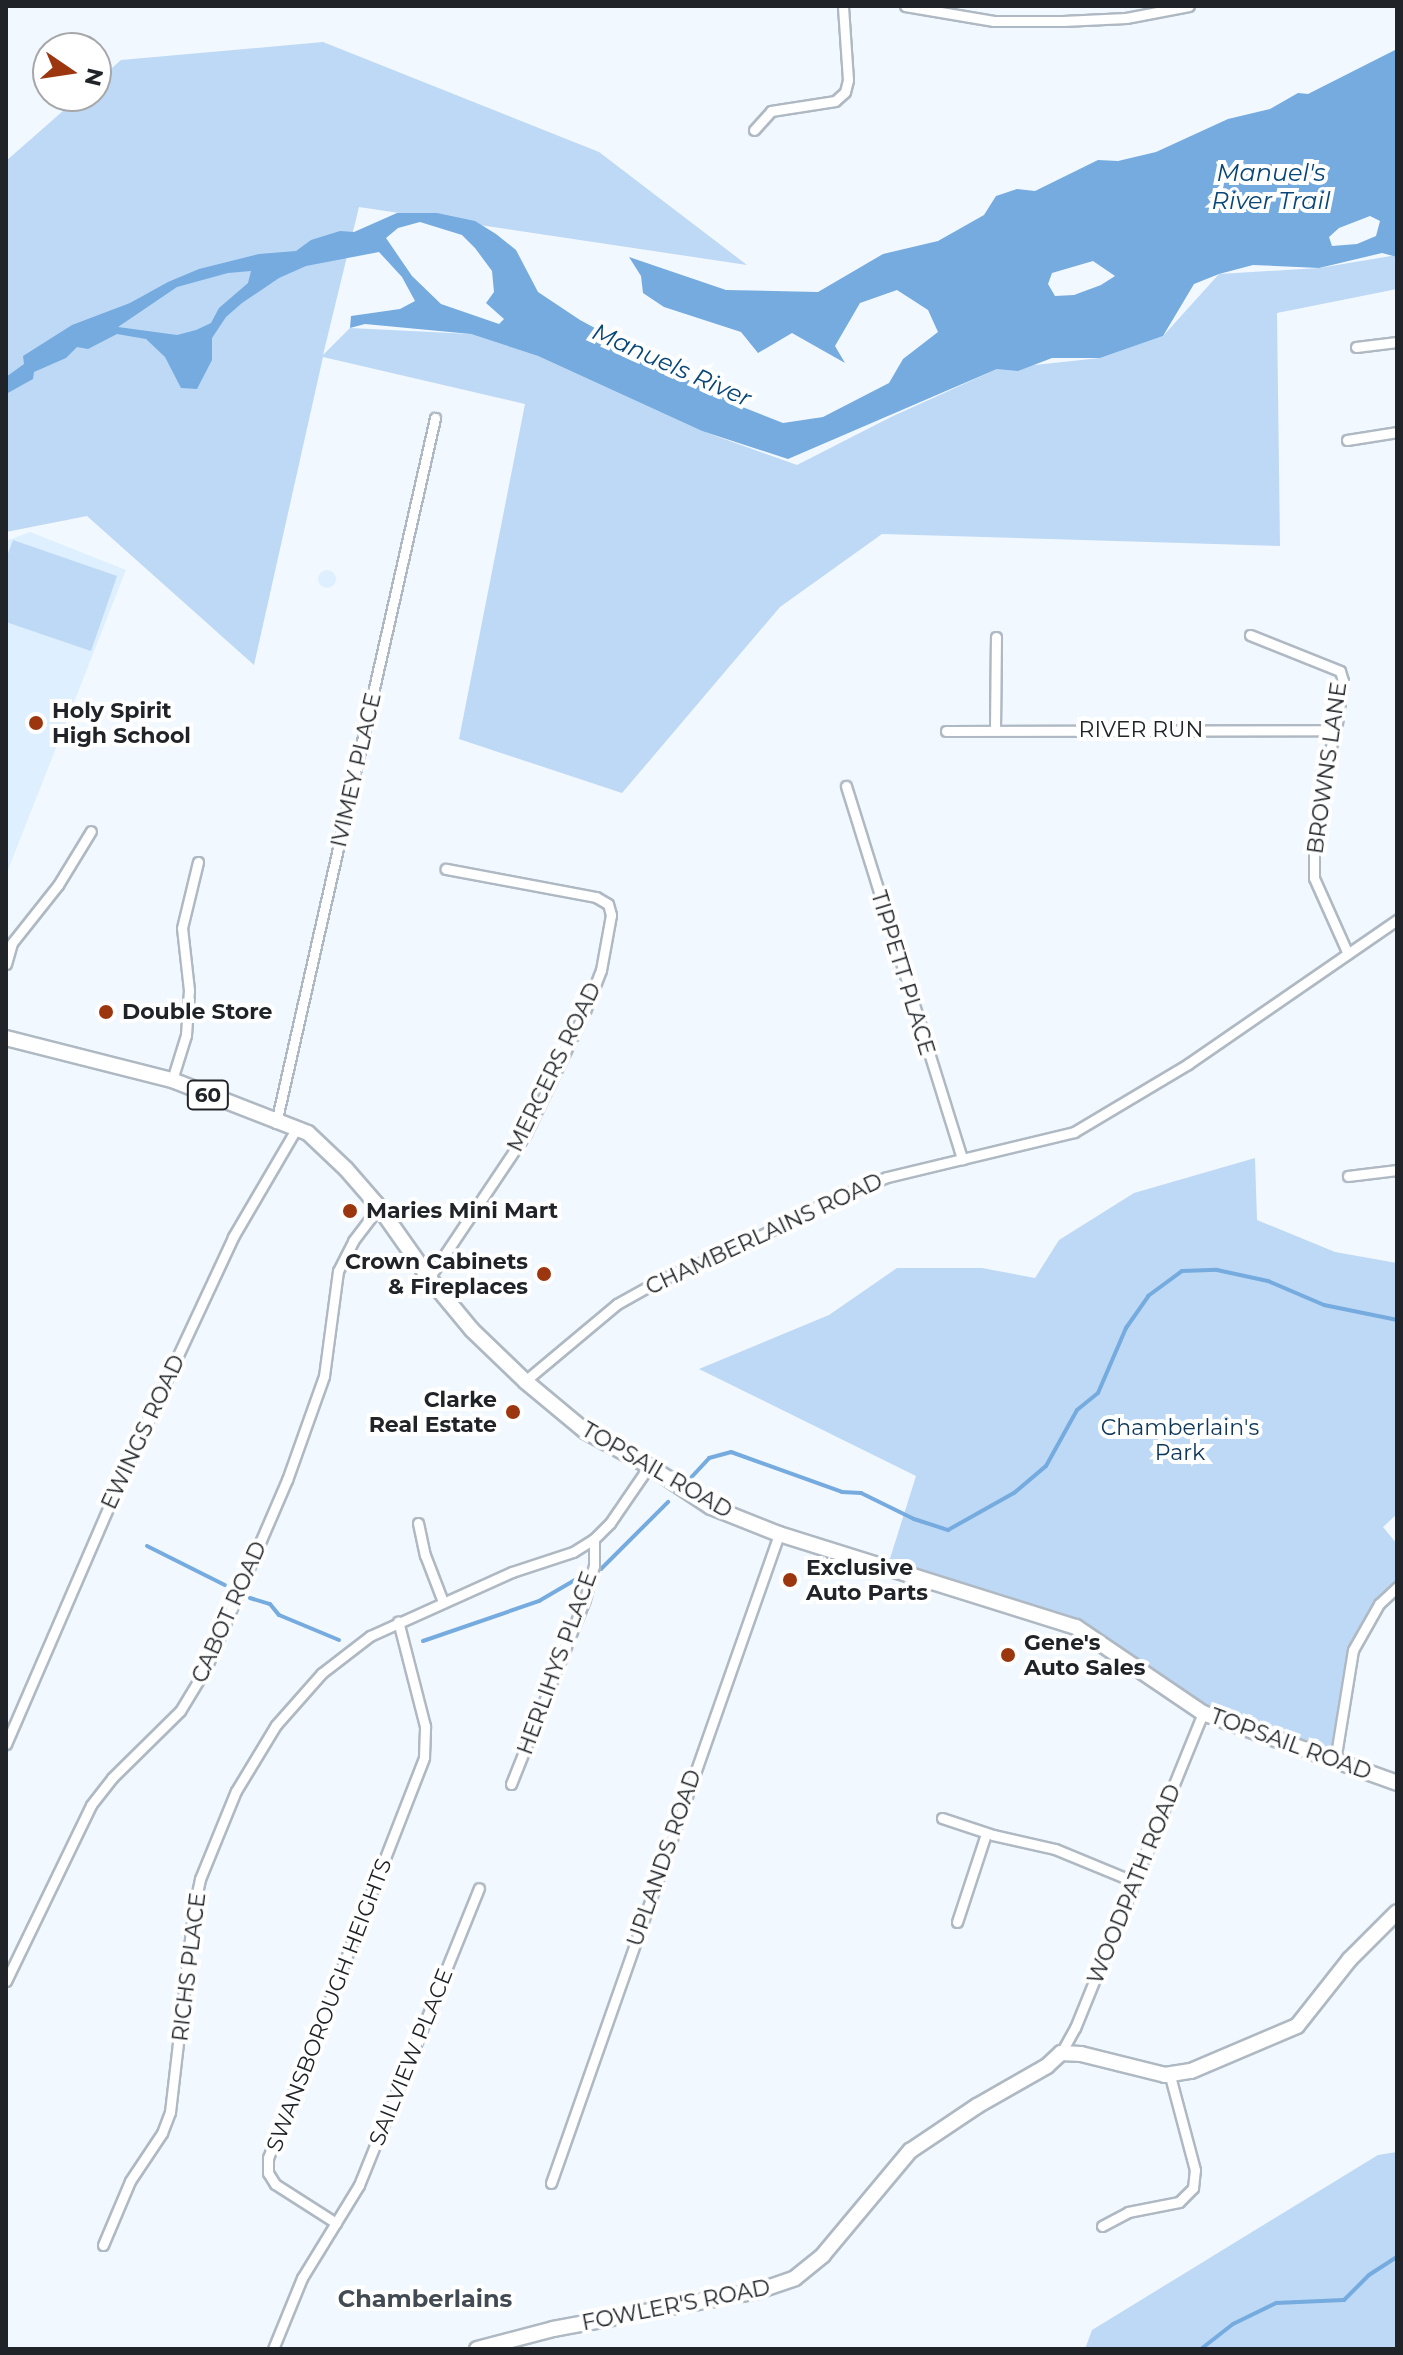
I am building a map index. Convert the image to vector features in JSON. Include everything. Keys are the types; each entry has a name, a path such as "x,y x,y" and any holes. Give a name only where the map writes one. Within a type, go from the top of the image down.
{"main road":[{"name":"TOPSAIL ROAD","path":"6,1038 172,1080 308,1133 346,1169 379,1207 429,1278 472,1330 525,1381 585,1431 649,1466 711,1507 779,1534 1076,1627 1203,1713 1397,1783"},
{"path":"1061,2053 1081,2054 1170,2076 1191,2071 1297,2026 1350,1959 1397,1912"},
{"name":"FOWLER'S ROAD","path":"477,2349 542,2332 758,2291 795,2278 823,2255 910,2151 977,2106 1047,2066 1061,2053"}],"street":[{"path":"754,130 771,111 835,101 845,92 848,80 843,6"},
{"path":"905,6 994,21 1126,18 1189,6"},
{"path":"1356,347 1397,342"},
{"name":"IVIMEY PLACE","path":"276,1123 435,418"},
{"path":"1347,440 1397,432"},
{"name":"BROWNS LANE","path":"1250,635 1340,671 1343,681 1314,850 1314,878 1348,954"},
{"path":"995,730 996,637"},
{"name":"RIVER RUN","path":"946,731 1336,730"},
{"name":"TIPPETT PLACE","path":"846,786 962,1159"},
{"path":"6,964 12,943 58,885 91,831"},
{"path":"172,1080 186,1035 189,990 182,928 198,862"},
{"name":"MERCERS ROAD","path":"429,1278 526,1133 601,970 611,915 608,904 596,897 446,869"},
{"name":"CHAMBERLAINS ROAD","path":"525,1381 617,1304 660,1280 887,1177 1074,1132 1188,1064 1397,920"},
{"name":"EWINGS ROAD","path":"6,1744 125,1469 233,1237 296,1129"},
{"path":"1348,1176 1397,1170"},
{"name":"CABOT ROAD","path":"6,1981 91,1805 112,1778 180,1711 206,1668 287,1480 324,1376 338,1271 353,1241 379,1207"},
{"name":"RICHS PLACE","path":"103,2245 130,2181 168,2120 176,2085 194,1901 236,1791 276,1725 311,1684 345,1652 398,1621 522,1568 573,1552 594,1539 610,1523 649,1466"},
{"path":"418,1523 425,1555 443,1602"},
{"name":"UPLANDS ROAD","path":"551,2183 779,1534"},
{"name":"HERLIHYS PLACE","path":"511,1784 585,1599 594,1566 594,1539"},
{"path":"1335,1761 1353,1650 1379,1604 1397,1587"},
{"name":"SWANSBOROUGH HEIGHTS","path":"336,2223 275,2184 267,2166 273,2141 424,1757 425,1726 398,1621"},
{"name":"WOODPATH ROAD","path":"1061,2053 1075,2028 1203,1713"},
{"path":"942,1818 986,1834 1055,1849 1135,1882"},
{"path":"957,1922 986,1834"},
{"name":"SAILVIEW PLACE","path":"336,2223 350,2205 364,2174 479,1888"},
{"path":"1102,2226 1128,2212 1179,2202 1193,2188 1194,2165 1170,2076"},
{"path":"273,2349 292,2297 336,2223"}],"shaded area":[{"name":"Holy Spirit High School","path":"30,532 126,570 6,875 6,541"},
{"path":"327,570 336,579 327,588 318,579"}],"green space":[{"path":"323,42 599,152 747,265 359,207 323,355 350,328 471,334 538,356 702,431 797,465 891,417 997,369 1100,358 1163,336 1219,274 1319,268 1397,255 1397,289 1277,313 1280,546 882,534 780,607 622,793 459,739 525,404 323,357 254,665 87,516 6,532 6,161 62,112 112,112 112,68 121,60"},
{"path":"13,540 117,576 91,651 6,622 6,559"},
{"name":"Chamberlain's Park","path":"1255,1158 1257,1220 1335,1252 1397,1263 1397,1514 1383,1527 1397,1544 1397,1587 1379,1604 1353,1650 1335,1761 1203,1713 1076,1627 887,1568 916,1476 699,1369 829,1315 897,1268 982,1268 1035,1278 1059,1240 1134,1193"},
{"path":"1397,2152 1397,2349 1085,2349 1092,2330 1378,2155"}],"water":[{"name":"Manuel's River Trail","path":"1397,49 1397,257 1382,253 1319,268 1253,265 1219,274 1194,284 1163,336 1100,358 1052,358 1018,371 997,369 788,459 702,431 538,356 471,334 365,324 350,328 351,316 400,309 415,301 402,277 379,252 306,266 279,278 242,303 226,317 212,338 212,360 197,389 181,388 165,357 146,339 117,334 88,349 77,347 66,358 34,372 33,379 6,394 6,377 24,364 23,356 72,325 130,303 168,282 199,269 259,254 296,251 311,240 340,231 354,232 397,213 437,213 475,221 496,234 516,250 538,292 580,320 740,406 783,423 823,417 889,383 903,359 938,332 928,310 897,290 860,303 835,346 845,363 792,333 758,353 741,332 664,307 643,293 641,276 629,257 726,290 818,292 883,254 938,241 984,215 996,196 1017,189 1035,191 1098,160 1118,161 1156,152 1228,119 1270,109 1298,93 1308,94","holes":["1370,216 1380,221 1376,236 1357,244 1332,246 1329,237 1339,228","420,222 462,235 492,271 494,292 486,303 504,319 499,324 441,304 412,276 386,238 398,228","1093,261 1115,276 1074,295 1055,296 1048,284 1052,273","251,271 248,283 219,308 211,323 177,335 118,327 177,287 228,273"]}],"waterway":[{"path":"686,1483 709,1458 731,1452 842,1492 861,1493 914,1519 948,1530 1014,1493 1046,1466 1077,1410 1098,1393 1126,1328 1148,1296 1182,1271 1217,1270 1268,1281 1324,1305 1397,1320"},
{"path":"601,1569 668,1502"},
{"path":"147,1546 225,1585"},
{"path":"423,1641 539,1601 580,1577"},
{"path":"250,1598 270,1604 279,1615 339,1640"},
{"path":"1201,2349 1233,2324 1276,2303 1344,2300 1369,2275 1397,2257"}],"place":[{"name":"Holy Spirit High School","path":"36,723"},
{"name":"Double Store","path":"106,1012"},
{"name":"Maries Mini Mart","path":"350,1211"},
{"name":"Crown Cabinets & Fireplaces","path":"544,1274"},
{"name":"Clarke Real Estate","path":"513,1412"},
{"name":"Exclusive Auto Parts","path":"790,1580"},
{"name":"Gene's Auto Sales","path":"1008,1655"}],"district":[{"name":"Chamberlains","path":"425,2299"}],"water label":[{"name":"Manuels River","path":"672,365"}]}
